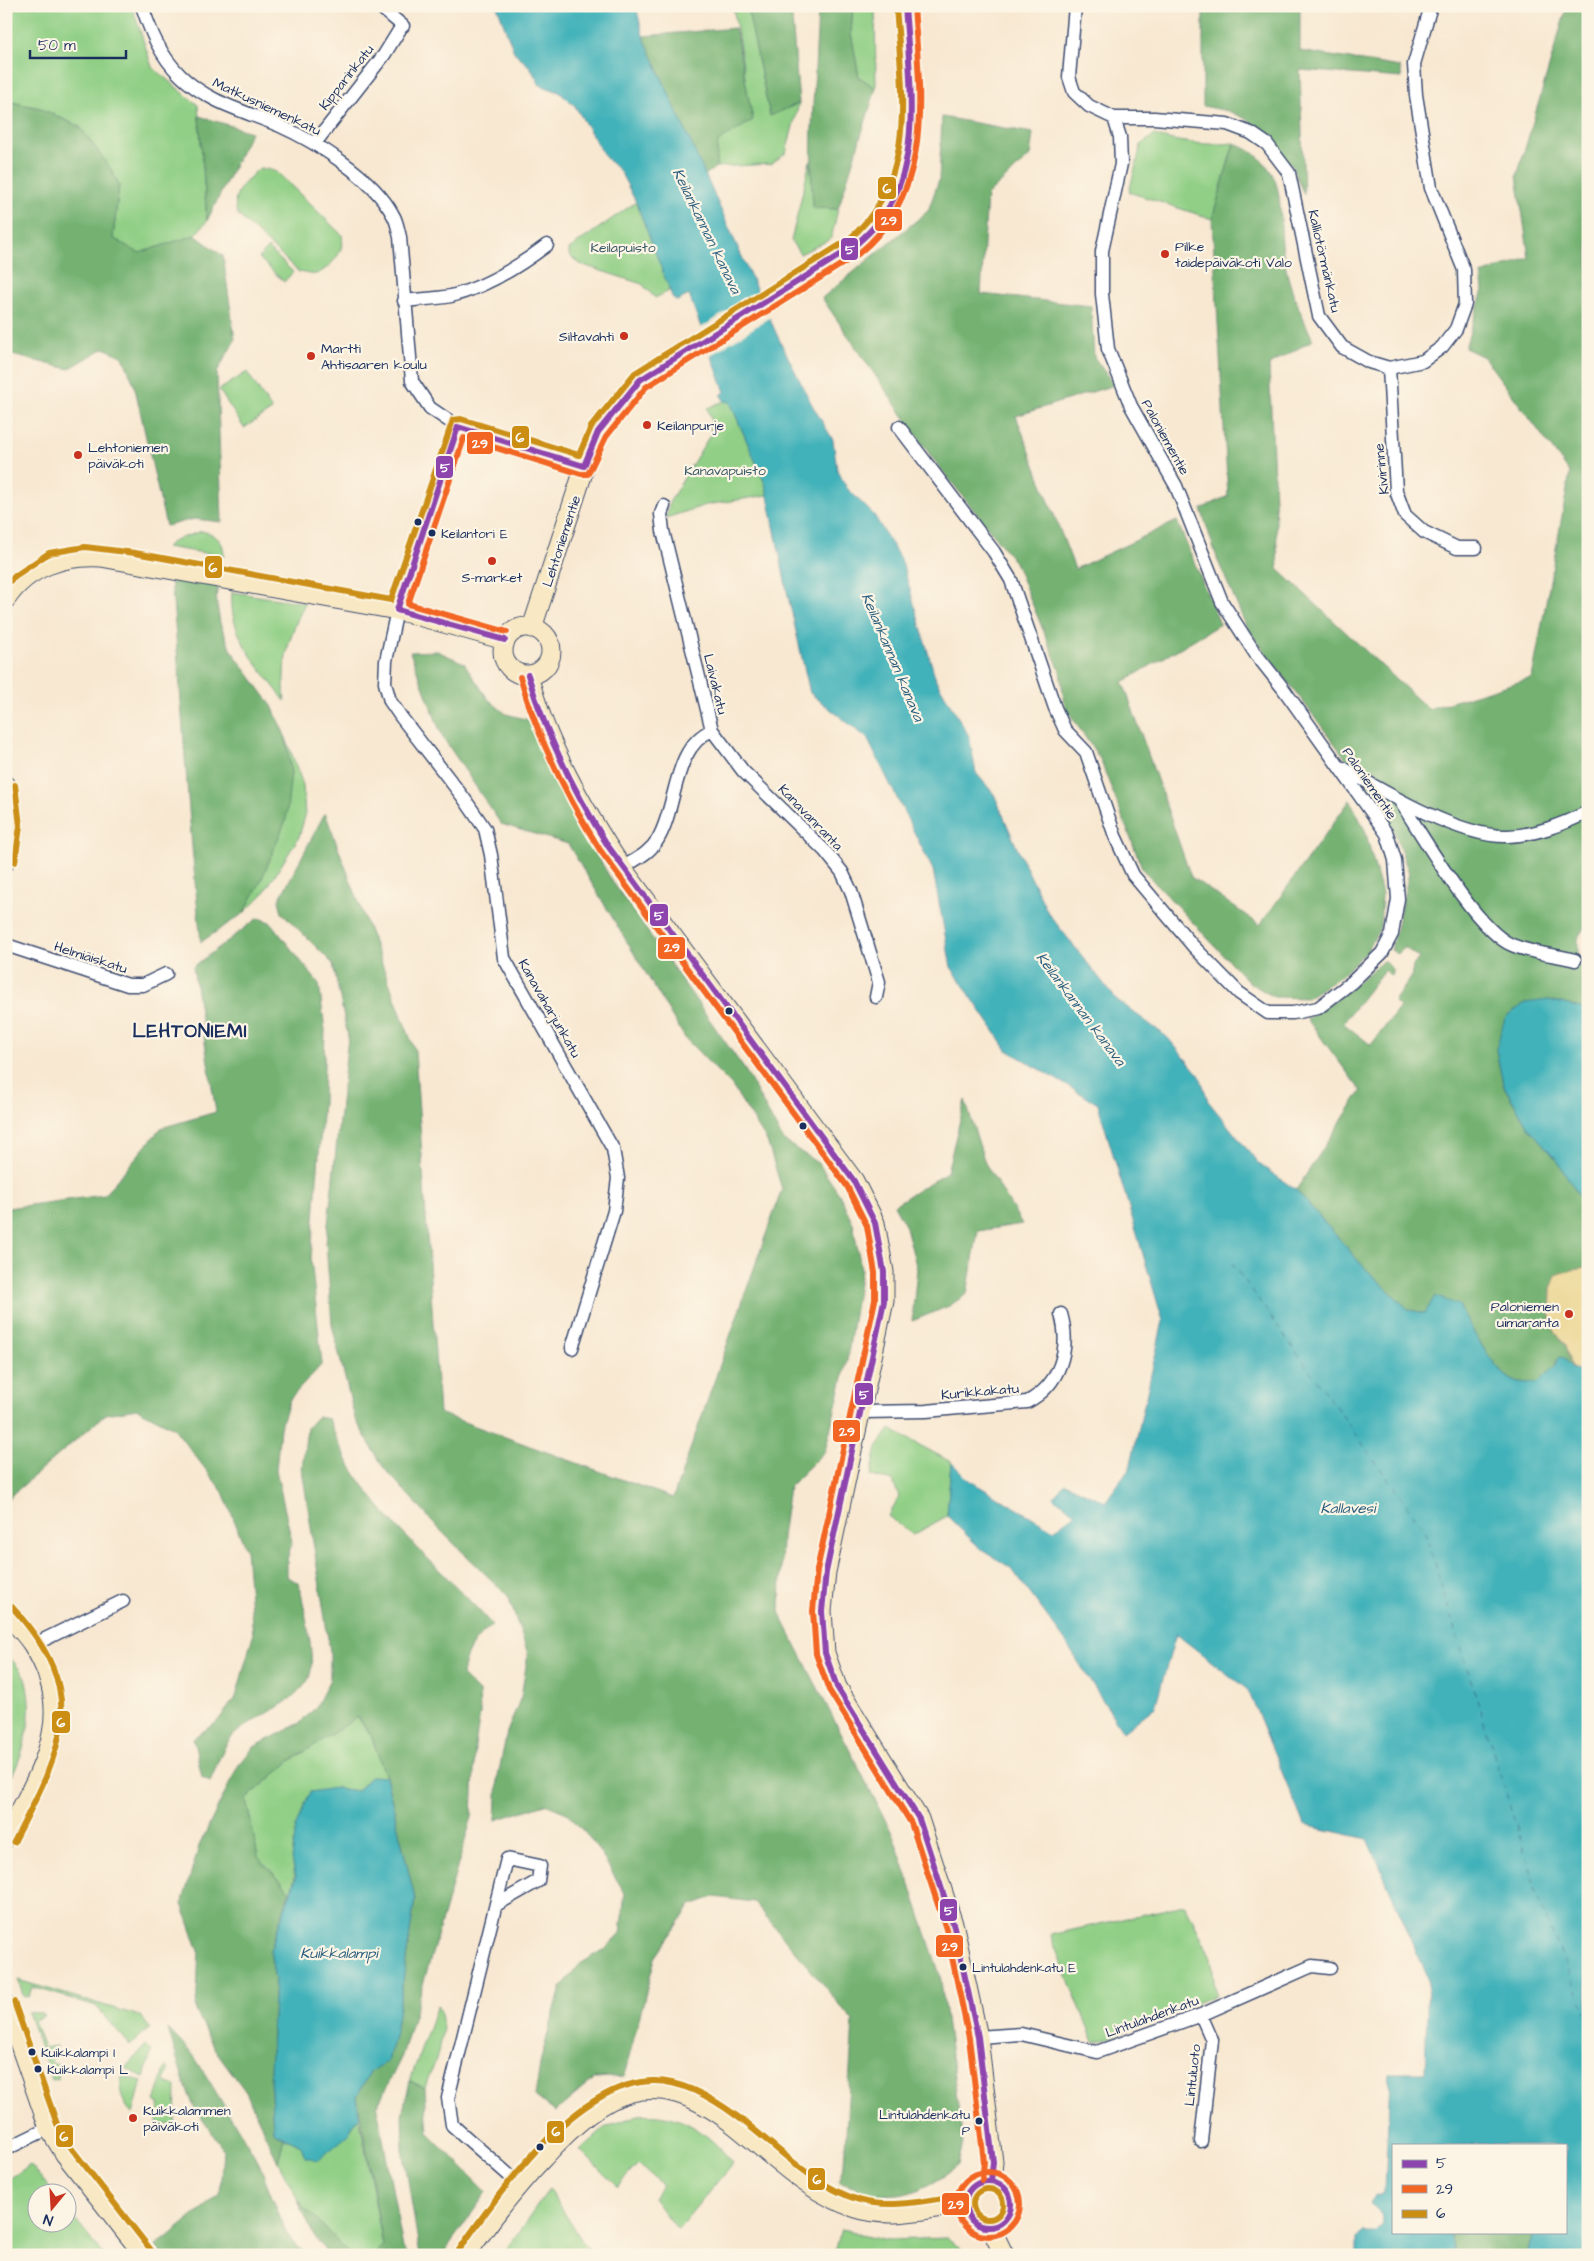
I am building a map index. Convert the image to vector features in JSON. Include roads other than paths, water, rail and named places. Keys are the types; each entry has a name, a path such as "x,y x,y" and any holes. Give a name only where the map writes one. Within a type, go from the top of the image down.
{"main road":[{"name":"Lehtoniementie","path":"532,628 584,466 598,432 640,380 853,247 874,228 892,202 904,166 912,124 905,6"},
{"path":"7,597 20,582 53,561 85,556 133,562 397,610 505,640"},
{"path":"520,628 532,628 544,635 548,640 550,653 545,666 540,670 528,675 521,674 509,667 503,654 505,640 520,628"},
{"path":"528,675 533,694 558,753 589,818 622,868 854,1181 876,1223 884,1272 884,1302 862,1412 826,1572 822,1611 825,1652 837,1687 920,1819 954,1927 978,2037 993,2162 991,2181"},
{"path":"6,786 11,826 6,861"},
{"path":"6,1613 33,1644 46,1668 53,1693 53,1725 46,1761 6,1838"},
{"path":"6,2005 49,2128 64,2154 144,2255"},
{"path":"466,2255 519,2184 587,2113 608,2100 628,2092 653,2090 677,2093 710,2107 811,2188 857,2208 883,2214 907,2213 964,2204"},
{"path":"991,2181 998,2183 1009,2193 1012,2208 1005,2222 991,2228 984,2228 972,2222 968,2217 964,2204 970,2189 976,2184 991,2181"},
{"path":"991,2228 1004,2255"}],"street":[{"name":"Matkusniemenkatu","path":"142,6 155,43 181,76 213,100 315,143 345,164 367,184 394,216 400,237 412,381 430,408 458,427 584,466"},
{"name":"Kipparinkatu","path":"315,143 384,55 401,27 379,6"},
{"path":"1075,6 1069,77 1074,92 1089,106 1114,118"},
{"path":"1389,368 1422,361 1442,347 1456,328 1465,304 1464,270 1431,188 1416,95 1414,64 1431,6"},
{"name":"Kalliotörmänkatu","path":"1114,118 1154,118 1218,123 1251,133 1267,144 1290,173 1319,316 1342,347 1369,362 1389,368"},
{"name":"Paloniementie","path":"899,427 994,552 1011,580 1055,708 1065,730 1086,752 1115,836 1133,875 1206,960 1239,993 1268,1013 1293,1013 1318,1008 1369,967 1382,953 1392,934 1398,899 1395,860 1387,834 1339,765 1255,653 1222,602 1176,486 1132,406 1108,349 1102,294 1102,251 1122,164 1120,136 1114,118"},
{"path":"404,301 449,296 475,289 521,264 547,245"},
{"name":"Kivirinne","path":"1389,368 1396,491 1405,515 1424,532 1457,548 1476,548"},
{"name":"Kanavaharjunkatu","path":"458,427 397,610 386,661 385,683 390,701 485,829 491,855 504,958 613,1149 618,1178 614,1211 572,1348"},
{"name":"Laivakatu","path":"622,868 648,852 659,838 689,748 700,736 712,730 663,532 661,514 664,506"},
{"name":"Kanavanranta","path":"712,730 743,771 825,851 842,872 851,891 879,982 876,997"},
{"path":"1339,765 1400,801 1467,829 1496,836 1510,836 1560,825 1588,812"},
{"path":"1400,801 1469,905 1494,933 1511,945 1575,960"},
{"name":"Helmiäiskatu","path":"6,945 128,985 143,985 166,974"},
{"name":"Kurikkakatu","path":"862,1412 926,1411 1027,1402 1042,1394 1054,1380 1064,1353 1066,1330 1061,1314"},
{"path":"33,1644 123,1601"},
{"path":"496,1905 448,2098 448,2108 452,2125 519,2184"},
{"name":"Lintulahdenkatu","path":"978,2037 1021,2034 1097,2052 1202,2015 1312,1966 1330,1968"},
{"name":"Lintuluoto","path":"1200,2141 1212,2040 1202,2015"},
{"path":"6,2149 49,2128"}],"water":[{"name":"Kallavesi","path":"497,6 636,6 643,36 777,335 811,403 833,440 837,470 847,488 874,515 902,562 936,680 969,736 976,773 994,794 1048,913 1116,999 1167,1037 1200,1076 1208,1101 1259,1164 1296,1190 1362,1265 1409,1310 1425,1313 1435,1296 1459,1305 1475,1335 1491,1359 1499,1369 1514,1381 1538,1383 1556,1365 1559,1357 1564,1359 1573,1369 1579,1370 1588,1367 1588,2255 1527,2255 1532,2234 1566,2234 1566,2144 1392,2144 1392,2234 1450,2234 1454,2255 1357,2255 1357,2239 1362,2232 1375,2232 1382,2228 1383,2220 1381,2214 1370,2203 1375,2196 1385,2192 1390,2073 1425,2073 1428,1978 1368,1839 1304,1825 1248,1690 1176,1634 1155,1707 1123,1732 1061,1635 1011,1568 981,1549 947,1516 951,1462 970,1481 1054,1530 1076,1513 1053,1497 1065,1483 1105,1502 1130,1468 1163,1321 1098,1104 1007,1050 951,967 933,870 867,738 810,693 766,486 730,402 724,401 721,395 725,392 689,295 677,301 673,299 636,202 620,171 605,157 575,106 559,92 540,85 530,67 514,52"},
{"path":"1549,1000 1588,1010 1588,1211 1557,1160 1528,1127 1503,1084 1496,1049 1505,1018 1525,1003"},
{"name":"Kuikkalampi","path":"371,1776 386,1777 415,1899 396,2027 388,2061 370,2072 357,2096 359,2116 347,2136 318,2160 305,2157 301,2146 273,2131 270,2072 275,1980 270,1950 296,1877 292,1859 296,1826 310,1792 336,1788 357,1791"}],"place":[{"name":"Pilke taidepäiväkoti Valo","path":"1165,254"},
{"name":"Siltavahti","path":"624,336"},
{"name":"Martti Ahtisaaren koulu","path":"311,356"},
{"name":"Keilanpurje","path":"647,425"},
{"name":"Lehtoniemen päiväkoti","path":"78,455"},
{"name":"Keilantori E","path":"432,533"},
{"name":"S-market","path":"492,561"},
{"name":"Paloniemen uimaranta","path":"1569,1314"},
{"name":"Lintulahdenkatu E","path":"963,1967"},
{"name":"Kuikkalampi I","path":"32,2052"},
{"name":"Kuikkalampi L","path":"38,2069"},
{"name":"Kuikkalammen päiväkoti","path":"133,2118"},
{"name":"Lintulahdenkatu P","path":"979,2121"}],"district":[{"name":"LEHTONIEMI","path":"190,1030"}],"water label":[{"name":"Keilankannan kanava","path":"707,231"},
{"name":"Keilankannan kanava","path":"893,657"},
{"name":"Keilankannan kanava","path":"1081,1009"}],"park label":[{"name":"Keilapuisto","path":"623,247"},
{"name":"Kanavapuisto","path":"725,470"}]}
